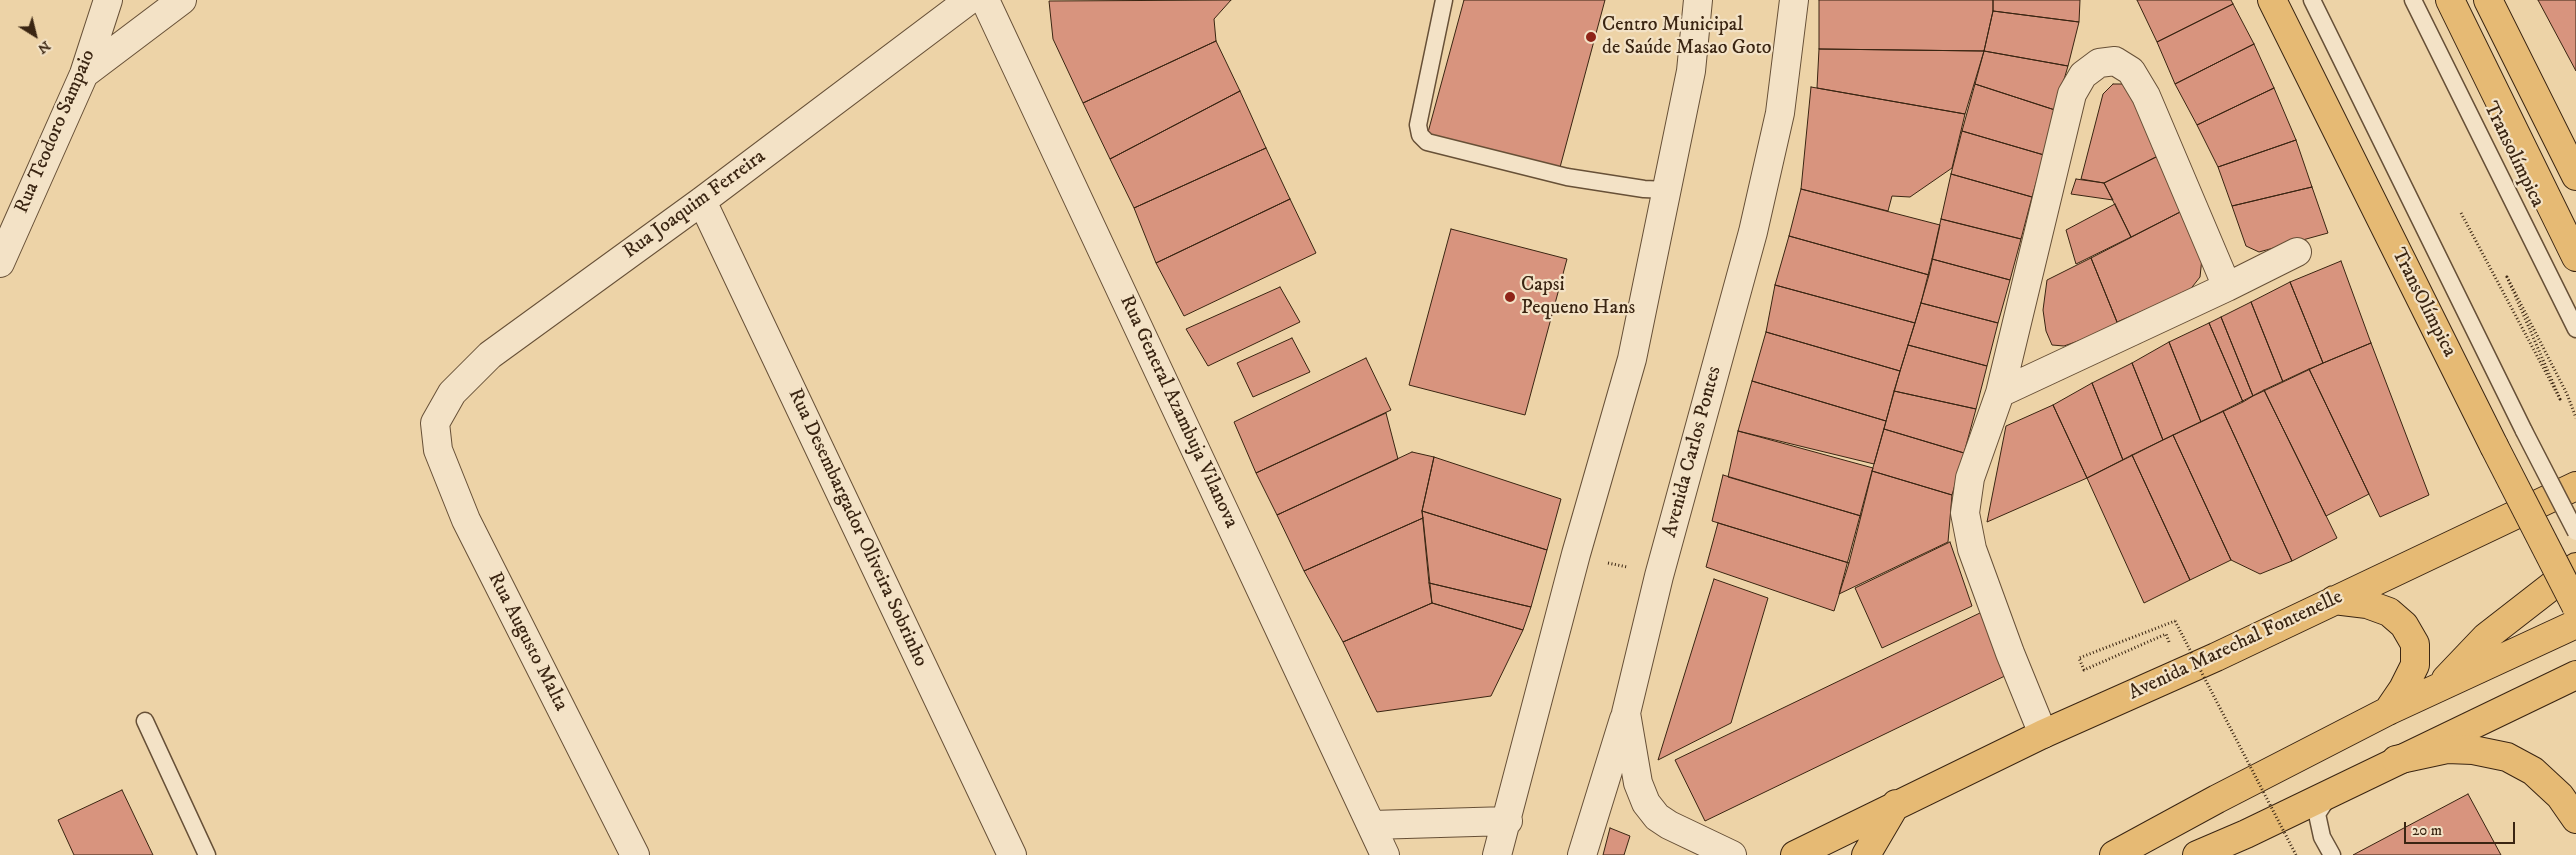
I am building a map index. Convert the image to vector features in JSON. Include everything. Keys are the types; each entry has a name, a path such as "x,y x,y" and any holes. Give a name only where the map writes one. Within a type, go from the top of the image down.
{"main road":[{"name":"TransOlímpica","path":"2272,0 2494,446 2576,606"},
{"name":"TransOlímpica","path":"2450,0 2576,257"},
{"path":"2488,0 2576,176"},
{"name":"Avenida Marechal Fontenelle","path":"1795,855 1896,804 2043,734 2181,673 2576,486"},
{"path":"2434,690 2486,637 2576,567"},
{"path":"2334,600 2367,604 2389,612 2404,625 2415,644 2415,665 2403,689 2388,711"},
{"path":"2114,855 2217,799 2388,711 2576,624"},
{"path":"2197,855 2246,834 2396,760 2576,675"},
{"path":"2396,760 2447,749 2472,750 2507,757 2533,771 2560,796 2576,819"},
{"path":"1866,855 1896,804"}],"street":[{"name":"Rua Teodoro Sampaio","path":"0,263 84,74 108,0"},
{"path":"84,74 182,0"},
{"name":"Rua Joaquim Ferreira","path":"435,422 452,393 490,355 702,201 969,0"},
{"name":"Rua General Azambuja Vilanova","path":"985,0 1372,824 1384,855"},
{"path":"1497,855 1508,821 1576,554 1632,359 1691,71 1698,0"},
{"name":"Avenida Carlos Pontes","path":"1732,855 1669,826 1657,817 1646,803 1638,783 1626,713 1658,576 1753,232 1780,113 1794,0"},
{"path":"2043,734 2010,653 1966,529 1965,513 1970,478 2000,393 2072,94 2082,75 2099,63 2115,61 2131,72 2146,96 2227,287"},
{"name":"Rua Desembargador Oliveira Sobrinho","path":"702,201 1012,855"},
{"path":"2000,393 2227,287 2297,252"},
{"name":"Rua Augusto Malta","path":"435,422 438,450 466,520 635,855"},
{"path":"1582,855 1626,713"},
{"path":"1372,824 1508,821"}],"lane":[{"path":"1444,0 1418,125 1420,135 1427,142 1567,177 1644,189 1667,190"},
{"name":"TransOlímpica","path":"2312,0 2524,431 2576,532"},
{"name":"Transolímpica","path":"2413,0 2576,329"},
{"path":"145,721 207,855"},
{"path":"2332,855 2322,837 2318,814 2333,791"}],"path":[{"path":"2461,213 2496,283 2560,399 2507,277 2567,394 2576,418"},
{"path":"1576,554 1658,576"},
{"path":"2181,673 2166,634 2084,670 2080,658 2175,621 2296,855"}],"building":[{"path":"1231,0 1214,19 1216,41 1083,103 1053,39 1049,1"},
{"path":"1464,0 1605,0 1559,171 1427,136"},
{"path":"1819,0 1993,0 1993,11 1984,51 1819,49"},
{"path":"1993,0 2080,0 2079,22 1993,11"},
{"path":"2137,0 2231,0 2233,4 2157,42"},
{"path":"2538,0 2576,0 2576,71"},
{"path":"2233,4 2254,44 2175,84 2157,42"},
{"path":"1993,11 2079,22 2068,66 1984,51"},
{"path":"1216,41 1240,91 1110,159 1083,103"},
{"path":"2254,44 2274,88 2197,125 2175,84"},
{"path":"1819,49 1984,51 1965,114 1817,88"},
{"path":"1984,51 2068,66 2055,110 1975,84"},
{"path":"1975,84 2055,110 2044,155 1962,131"},
{"path":"2113,84 2125,84 2166,152 2104,183 2081,179 2103,94"},
{"path":"1811,87 1965,114 1952,168 1910,197 1892,196 1888,211 1801,189"},
{"path":"2274,88 2296,140 2218,167 2197,125"},
{"path":"1240,91 1266,148 1134,208 1110,159"},
{"path":"1962,131 2044,155 2032,197 1951,174"},
{"path":"2296,140 2312,187 2232,206 2218,167"},
{"path":"1266,148 1290,199 1156,263 1134,208"},
{"path":"2166,152 2188,208 2131,237 2104,183"},
{"path":"1951,174 2032,197 2021,239 1941,219"},
{"path":"2076,179 2104,183 2113,200 2071,194"},
{"path":"2312,187 2328,233 2259,252 2246,246 2232,206"},
{"path":"1801,189 1940,225 1929,275 1789,236"},
{"path":"1290,199 1316,253 1184,316 1156,263"},
{"path":"2115,204 2131,237 2076,264 2066,230"},
{"path":"2188,208 2202,258 2200,277 2189,291 2117,322 2091,258"},
{"path":"1941,219 2021,239 2010,280 1932,259"},
{"path":"1451,229 1567,259 1525,415 1409,385"},
{"path":"1789,236 1929,275 1915,323 1775,285"},
{"path":"2091,258 2117,322 2115,328 2064,346 2052,345 2046,331 2043,310 2047,280"},
{"path":"1932,259 2010,280 1998,323 1921,303"},
{"path":"2341,261 2371,343 2323,363 2290,282"},
{"path":"2290,282 2323,363 2283,382 2251,302"},
{"path":"1775,285 1915,323 1900,371 1766,332"},
{"path":"1280,287 1300,322 1208,366 1186,329"},
{"path":"2251,302 2283,382 2253,396 2221,317"},
{"path":"1921,303 1998,323 1987,366 1908,345"},
{"path":"2221,317 2253,396 2243,402 2209,323"},
{"path":"2209,323 2243,402 2201,422 2169,342"},
{"path":"1766,332 1900,371 1886,421 1752,381"},
{"path":"1292,338 1310,372 1253,397 1237,363"},
{"path":"2169,342 2201,422 2163,440 2132,363"},
{"path":"2371,343 2429,495 2380,517 2309,369"},
{"path":"1908,345 1987,366 1976,409 1894,391"},
{"path":"1366,358 1391,410 1256,473 1234,422"},
{"path":"2132,363 2163,440 2123,460 2092,383"},
{"path":"2309,369 2369,494 2326,516 2264,390"},
{"path":"1752,381 1886,421 1874,464 1738,431"},
{"path":"2092,383 2123,460 2087,478 2053,405"},
{"path":"2264,390 2337,538 2292,561 2223,411"},
{"path":"1894,391 1976,409 1964,453 1884,429"},
{"path":"2053,405 2087,478 1987,522 2006,426"},
{"path":"2223,411 2292,561 2260,574 2231,560 2173,435"},
{"path":"1386,413 1398,459 1277,515 1256,473"},
{"path":"1884,429 1964,453 1952,495 1872,471"},
{"path":"1738,431 1873,468 1861,516 1728,477"},
{"path":"2173,435 2231,560 2190,580 2132,455"},
{"path":"1412,452 1434,457 1422,511 1423,518 1304,571 1277,515"},
{"path":"2132,455 2190,580 2144,603 2087,478"},
{"path":"1434,457 1561,499 1547,550 1422,511"},
{"path":"1872,471 1952,495 1948,542 1839,594"},
{"path":"1723,475 1861,516 1849,563 1712,521"},
{"path":"1422,511 1547,550 1531,607 1429,583"},
{"path":"1423,518 1432,603 1343,642 1304,571"},
{"path":"1718,523 1849,563 1834,611 1706,567"},
{"path":"1950,542 1972,606 1882,648 1855,588"},
{"path":"1714,579 1768,598 1731,723 1658,760"},
{"path":"1429,583 1531,607 1523,630 1432,603"},
{"path":"1432,603 1523,630 1491,696 1377,712 1343,642"},
{"path":"1982,612 2011,673 1705,821 1675,760"},
{"path":"122,790 153,855 74,855 58,820"},
{"path":"2468,794 2501,855 2353,855"},
{"path":"1610,828 1630,836 1624,855 1603,855"}],"place":[{"name":"Centro Municipal de Saúde Masao Goto","path":"1591,37"},
{"name":"Capsi Pequeno Hans","path":"1510,297"}]}
